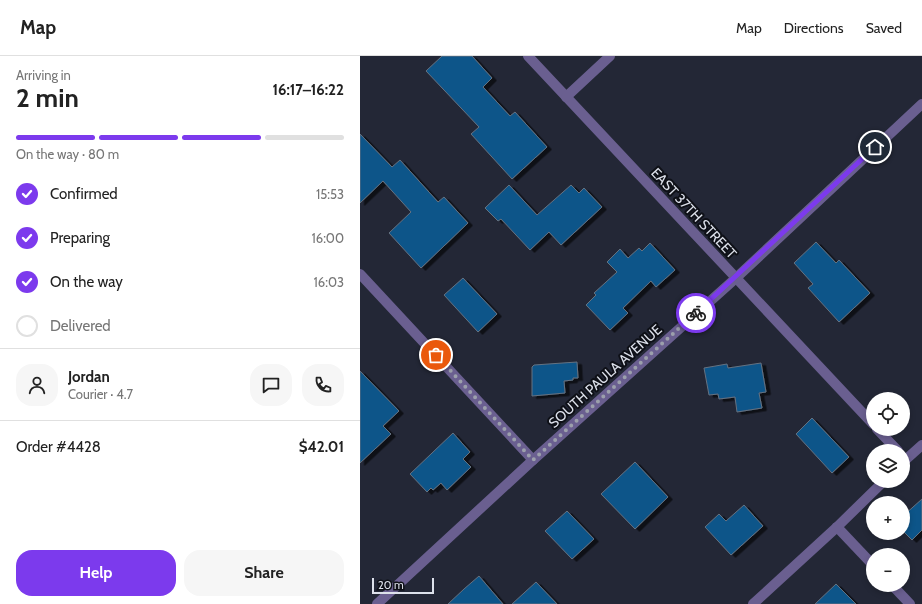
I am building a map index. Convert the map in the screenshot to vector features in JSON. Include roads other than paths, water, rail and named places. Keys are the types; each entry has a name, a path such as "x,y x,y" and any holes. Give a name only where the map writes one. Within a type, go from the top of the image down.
{"street":[{"name":"EAST 37TH STREET","path":"528,56 866,417"},
{"path":"566,97 610,56"},
{"name":"SOUTH PAULA AVENUE","path":"377,604 533,460 736,278 922,104"},
{"path":"360,274 533,460"},
{"path":"884,436 891,444"},
{"path":"910,454 922,445"},
{"path":"753,604 837,527 877,488"},
{"path":"837,527 866,558"},
{"path":"899,592 910,604"}]}
